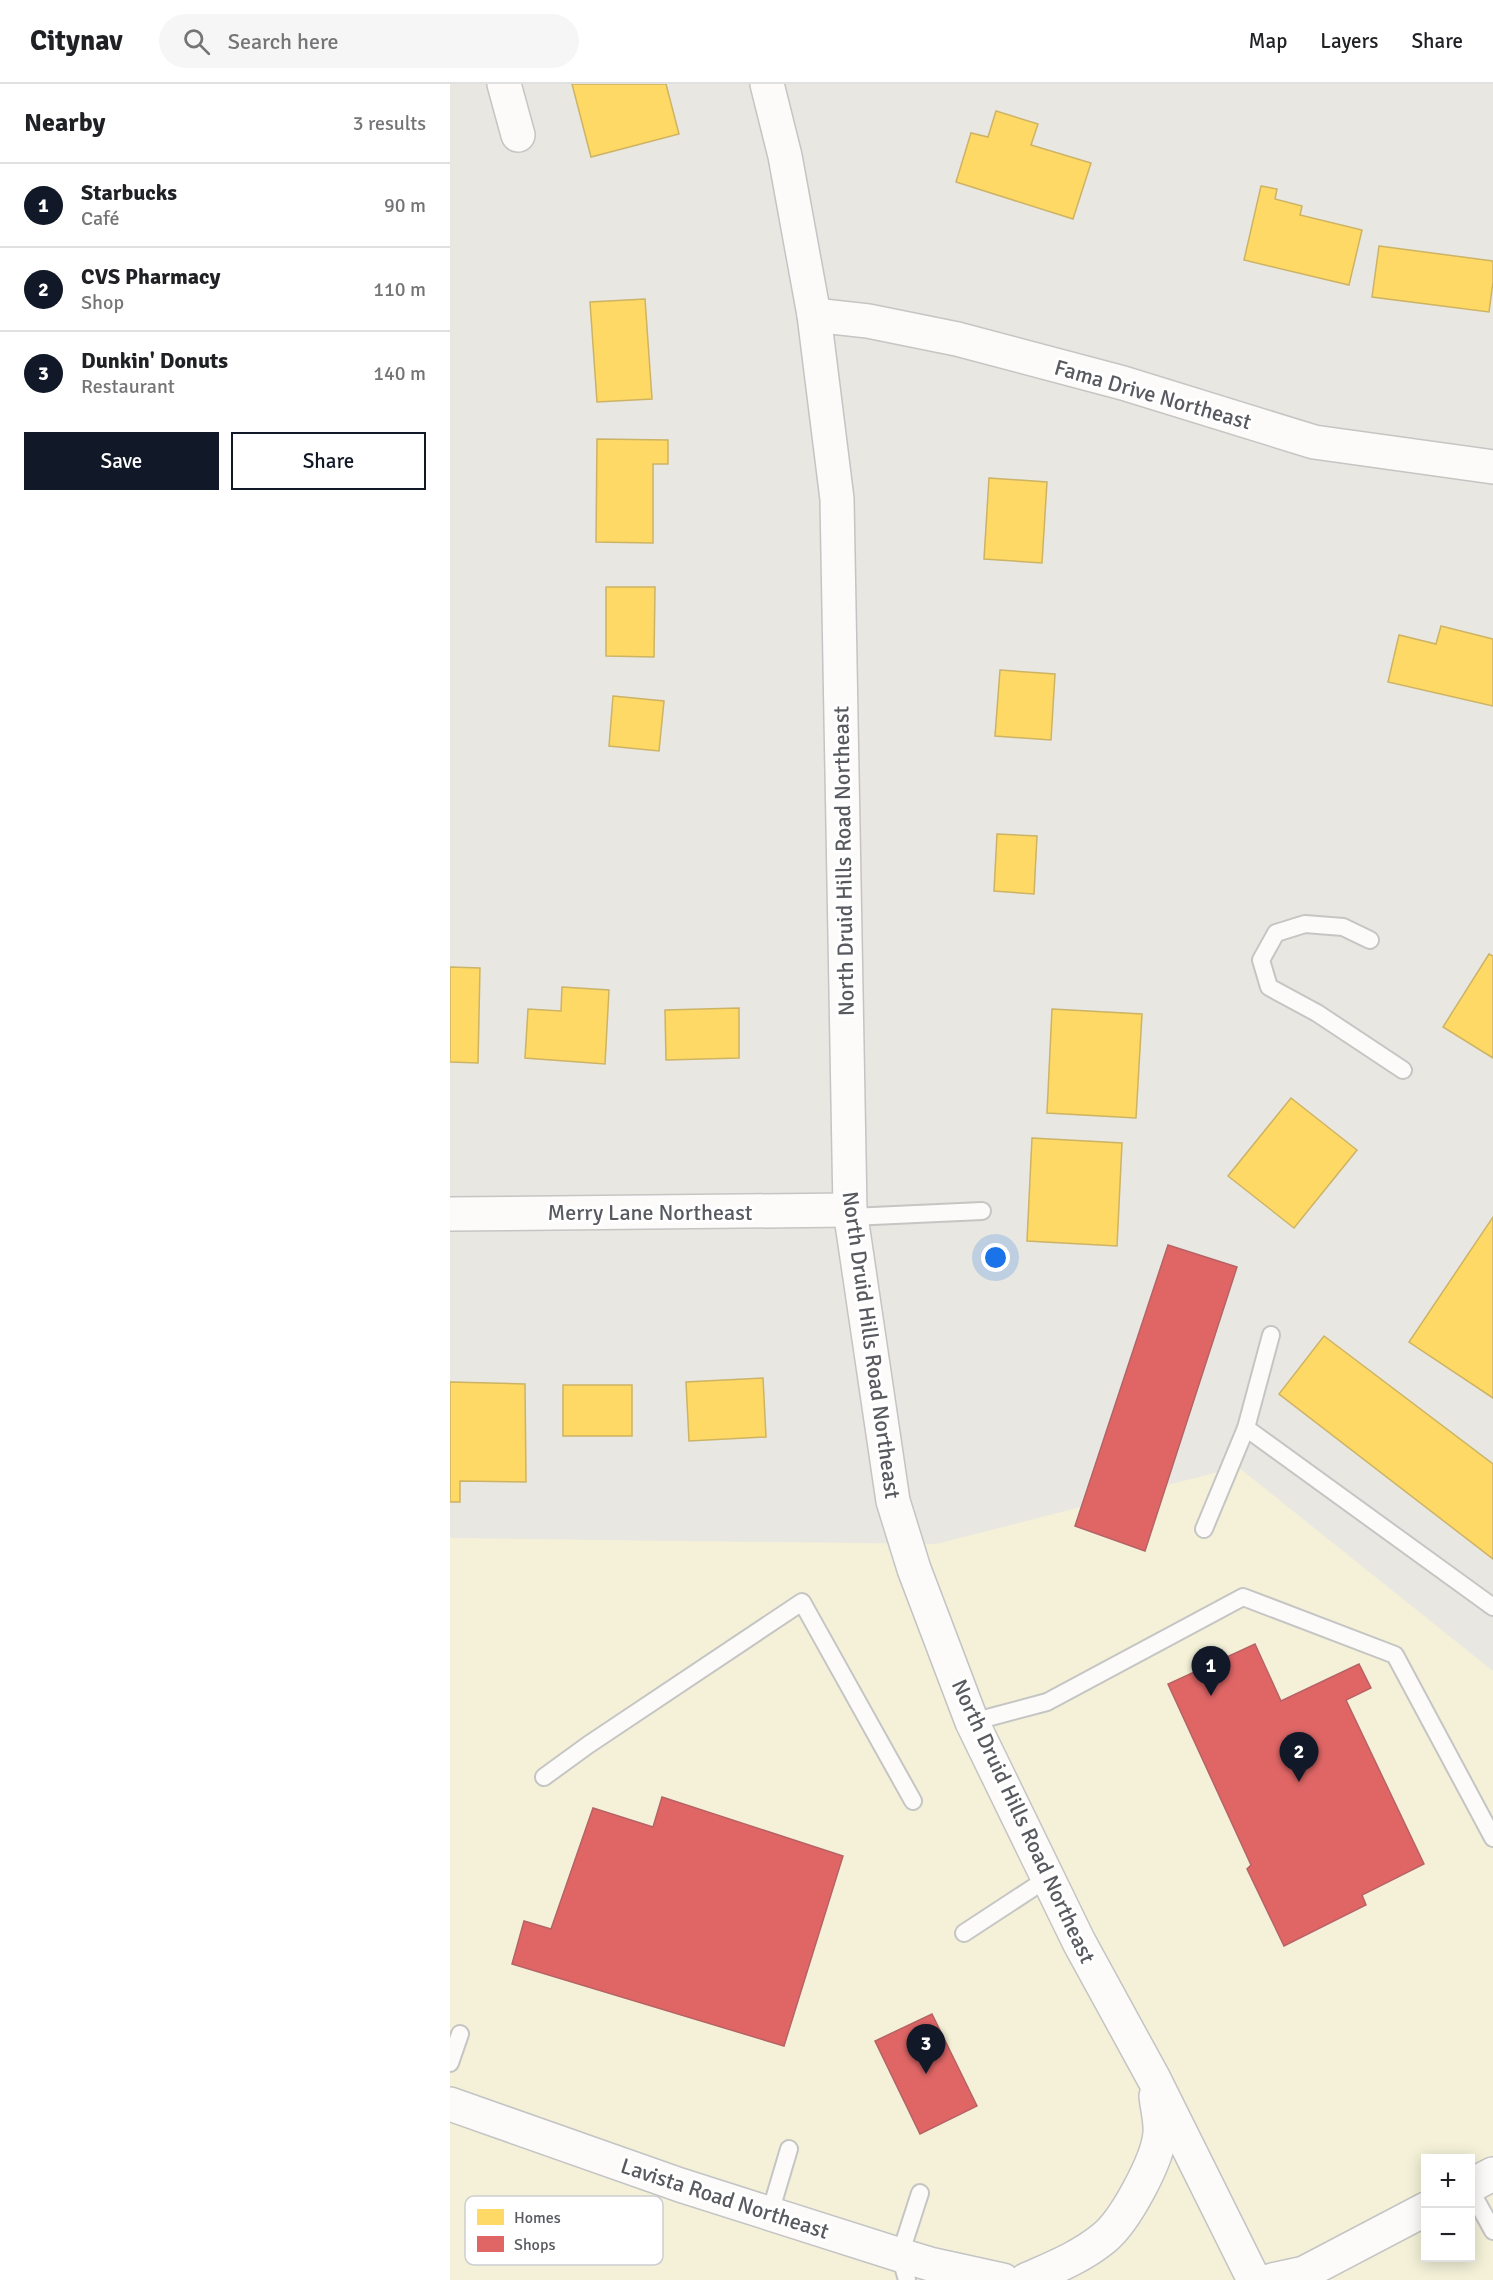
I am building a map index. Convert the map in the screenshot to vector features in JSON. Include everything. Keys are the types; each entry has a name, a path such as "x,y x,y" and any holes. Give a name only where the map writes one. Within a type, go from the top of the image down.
{"main road":[{"path":"504,84 518,135"},
{"name":"North Druid Hills Road Northeast","path":"768,84 785,156 814,315 837,499 850,1213 893,1501 914,1569 972,1722 1079,1942 1154,2079 1254,2280"},
{"name":"Fama Drive Northeast","path":"814,315 868,321 957,339 1123,383 1314,442 1493,467"},
{"name":"Merry Lane Northeast","path":"450,1214 850,1213"},
{"path":"1026,2280 1068,2262 1105,2237 1127,2209 1151,2168 1160,2133 1154,2079"},
{"name":"Lavista Road Northeast","path":"450,2104 680,2185 770,2213 912,2266 1003,2280"},
{"path":"1475,2185 1493,2174"},
{"path":"1272,2280 1304,2273 1421,2211"},
{"path":"912,2266 963,2280"}],"lane":[{"path":"1370,940 1344,927 1305,924 1276,933 1261,960 1269,987 1317,1013 1403,1070"},
{"path":"850,1213 982,1211"},
{"path":"1204,1529 1246,1428 1271,1335"},
{"path":"1246,1428 1493,1607"},
{"path":"972,1722 1047,1702 1243,1597 1395,1654 1493,1838"},
{"path":"544,1777 802,1602 913,1801"},
{"path":"964,1933 1048,1878"},
{"path":"450,2063 460,2034"},
{"path":"770,2213 789,2149"},
{"path":"912,2266 920,2193"},
{"path":"1475,2197 1493,2231"}],"shaded area":[{"path":"1238,1467 1493,1671 1493,2280 450,2280 450,1538 936,1544"}],"building: Homes":[{"path":"572,84 666,84 679,134 591,157"},
{"path":"996,111 1038,124 1031,145 1091,163 1073,219 956,182 971,133 988,137"},
{"path":"1261,186 1277,189 1275,199 1302,206 1300,215 1362,230 1349,285 1244,260"},
{"path":"1379,246 1493,261 1489,312 1372,297"},
{"path":"645,299 652,399 597,402 590,302"},
{"path":"597,439 668,440 668,464 653,464 653,543 596,542"},
{"path":"989,478 1047,482 1042,563 984,559"},
{"path":"606,587 655,587 654,657 606,656"},
{"path":"1441,626 1493,639 1493,706 1388,682 1399,635 1436,644"},
{"path":"1000,670 1055,674 1051,740 995,736"},
{"path":"613,696 664,701 659,751 609,746"},
{"path":"997,834 1037,836 1034,894 994,891"},
{"path":"1489,954 1493,956 1493,1058 1443,1027"},
{"path":"450,967 480,968 478,1063 450,1062"},
{"path":"562,987 609,990 605,1064 525,1058 528,1009 561,1011"},
{"path":"739,1008 739,1058 666,1060 665,1010"},
{"path":"1052,1009 1142,1014 1136,1118 1047,1113"},
{"path":"1291,1098 1357,1150 1294,1228 1228,1176"},
{"path":"1032,1138 1122,1143 1117,1246 1027,1241"},
{"path":"1493,1217 1493,1398 1409,1342"},
{"path":"1324,1336 1493,1464 1493,1559 1279,1394"},
{"path":"763,1378 766,1437 689,1441 686,1382"},
{"path":"450,1382 525,1384 526,1482 460,1481 460,1502 450,1502"},
{"path":"563,1385 632,1385 632,1436 563,1436"}],"building: Shops":[{"path":"1168,1245 1237,1267 1145,1551 1075,1526"},
{"path":"1255,1644 1281,1701 1359,1664 1371,1688 1346,1700 1424,1864 1362,1895 1366,1905 1284,1946 1247,1869 1251,1865 1168,1684"},
{"path":"662,1797 843,1856 784,2046 512,1964 524,1921 551,1929 593,1808 653,1827"},
{"path":"932,2014 977,2106 920,2134 875,2041"}],"place":[{"name":"Starbucks","path":"1211,1696"},
{"name":"CVS Pharmacy","path":"1299,1782"},
{"name":"Dunkin' Donuts","path":"926,2074"}]}
